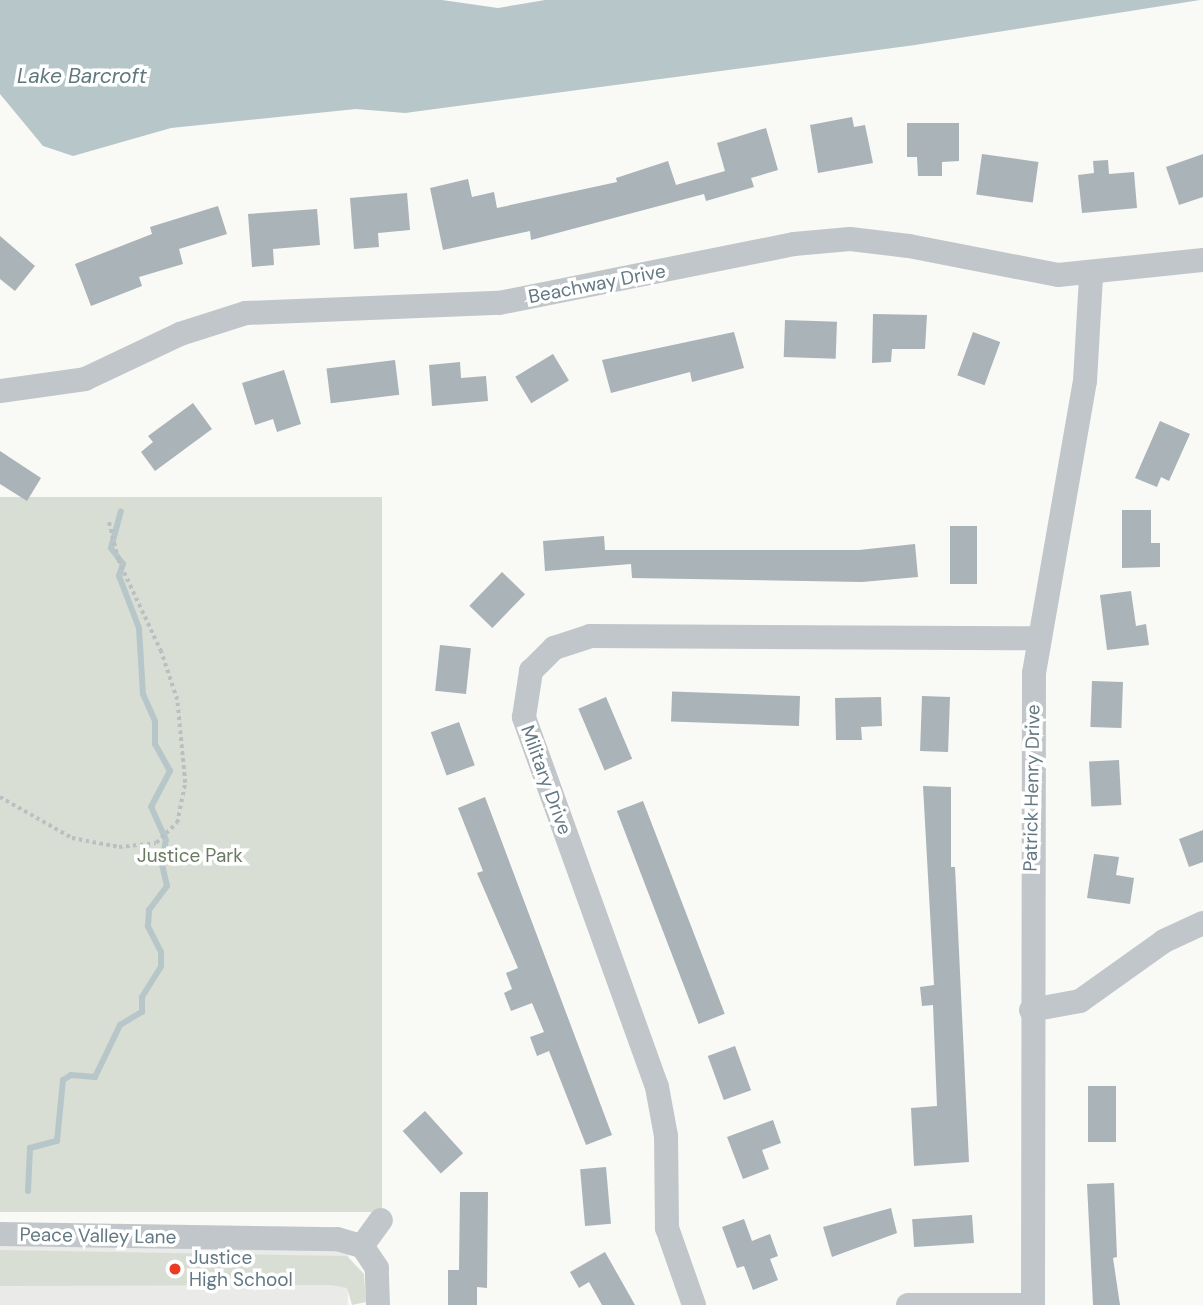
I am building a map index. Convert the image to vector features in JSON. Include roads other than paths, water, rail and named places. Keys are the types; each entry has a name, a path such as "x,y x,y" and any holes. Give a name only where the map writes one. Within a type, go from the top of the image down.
{"street":[{"name":"Beachway Drive","path":"0,391 85,379 180,334 246,313 499,303 794,244 850,239 1039,273 1091,276 1203,260"},
{"name":"Patrick Henry Drive","path":"1033,1305 1030,773 1039,638 1084,381 1091,276"},
{"name":"Military Drive","path":"694,1305 667,1228 666,1136 657,1087 524,718 523,694 531,671 554,648 590,636 1039,638"},
{"path":"1031,1010 1091,996 1164,941 1203,923"},
{"path":"378,1305 377,1268 362,1246 381,1220"},
{"name":"Peace Valley Lane","path":"0,1234 337,1239 362,1246"},
{"path":"908,1305 1027,1305"}],"water":[{"name":"Lake Barcroft","path":"0,0 442,0 498,8 545,0 1200,0 915,45 405,113 356,109 171,128 73,156 43,146 0,94"}],"waterway":[{"path":"28,1191 30,1148 57,1141 63,1080 71,1075 95,1077 120,1025 142,1012 142,997 161,966 161,952 148,926 149,910 167,886 162,864 166,840 151,807 170,771 155,744 155,721 143,694 139,628 119,576 123,564 111,548 121,511"}],"place":[{"name":"Justice High School","path":"175,1269"}],"park label":[{"name":"Justice Park","path":"190,856"}]}
